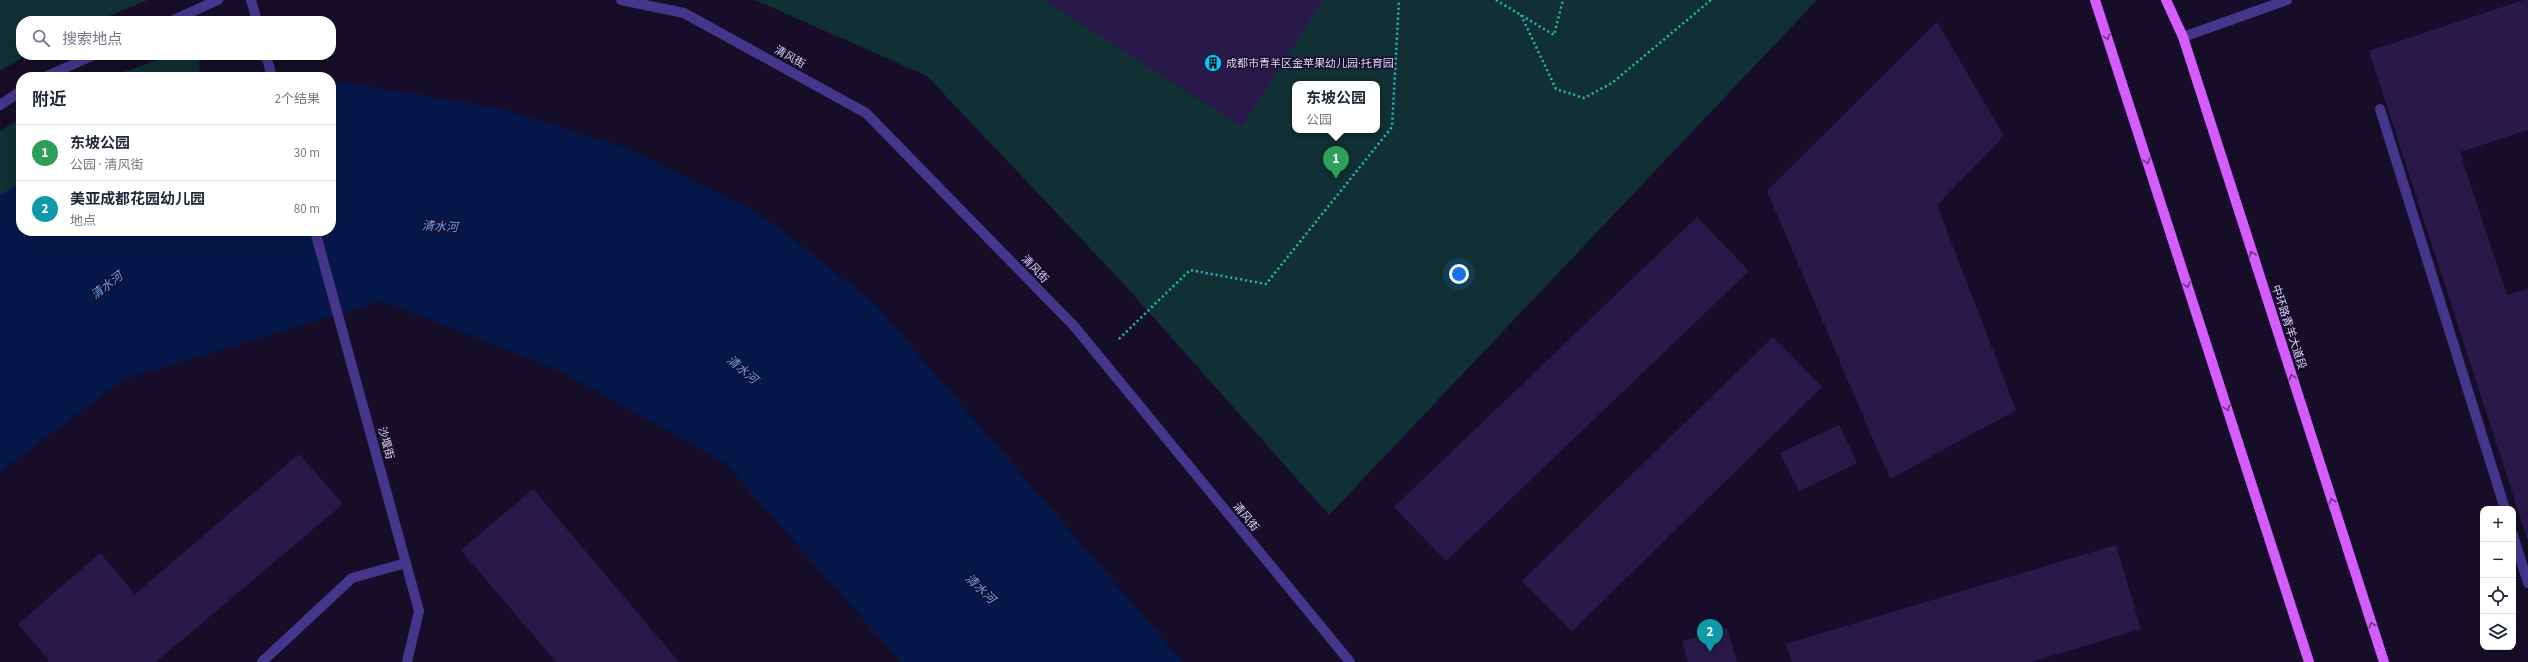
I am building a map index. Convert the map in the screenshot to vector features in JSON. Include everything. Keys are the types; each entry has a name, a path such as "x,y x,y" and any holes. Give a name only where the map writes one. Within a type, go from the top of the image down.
{"main road":[{"path":"2095,0 2309,662"},
{"name":"中环路青羊大道段","path":"2166,0 2182,37 2384,662"}],"street":[{"path":"182,16 218,0"},
{"path":"252,0 256,16"},
{"name":"清风街","path":"621,0 684,12 866,113 1074,326 1350,662"},
{"path":"2182,37 2288,0"},
{"path":"56,72 83,60"},
{"path":"267,60 271,72"},
{"path":"0,105 16,94"},
{"path":"2380,109 2504,506"},
{"name":"沙堰街","path":"316,236 361,394 418,611 407,662"},
{"path":"2515,542 2528,583"},
{"path":"262,662 352,578 406,563"}],"path":[{"path":"1099,358 1190,270 1266,284 1392,127 1399,0"},
{"path":"1496,0 1554,35 1563,0"},
{"path":"1522,16 1556,88 1584,98 1612,83 1711,0"}],"green space":[{"path":"0,0 148,0 109,16 16,16 16,60 18,60 0,71"},
{"path":"755,0 1817,0 1329,515 1122,282 927,76"},
{"path":"158,60 199,60 200,72 123,72"},
{"path":"16,121 16,185 0,196 0,131"}],"water":[{"name":"清水河","path":"336,81 496,107 628,148 759,213 872,301 1183,662 901,662 725,463 560,371 382,301 123,380 0,472 0,196 16,185 16,236 336,236"}],"building":[{"name":"成都市青羊区金苹果幼儿园·托育园","path":"1044,0 1323,0 1242,127"},
{"path":"2524,0 2528,0 2528,130 2460,152 2507,295 2528,289 2528,541 2369,51"},
{"path":"1937,22 2004,136 1937,205 2016,410 1890,479 1767,191"},
{"path":"1697,217 1749,271 1446,561 1394,507"},
{"path":"1773,337 1822,387 1572,631 1522,581"},
{"path":"1839,425 1857,463 1799,491 1780,453"},
{"path":"299,454 343,504 156,662 47,662 49,660 18,624 100,553 135,594"},
{"path":"533,489 679,662 556,662 461,550"},
{"path":"2116,545 2141,629 2031,662 1792,662 1786,644"},
{"path":"1727,628 1737,662 1688,662 1682,641"}],"place":[{"name":"成都市青羊区金苹果幼儿园·托育园","path":"1213,63"},
{"name":"东坡公园","path":"1336,179"},
{"name":"美亚成都花园幼儿园","path":"1710,652"}]}
